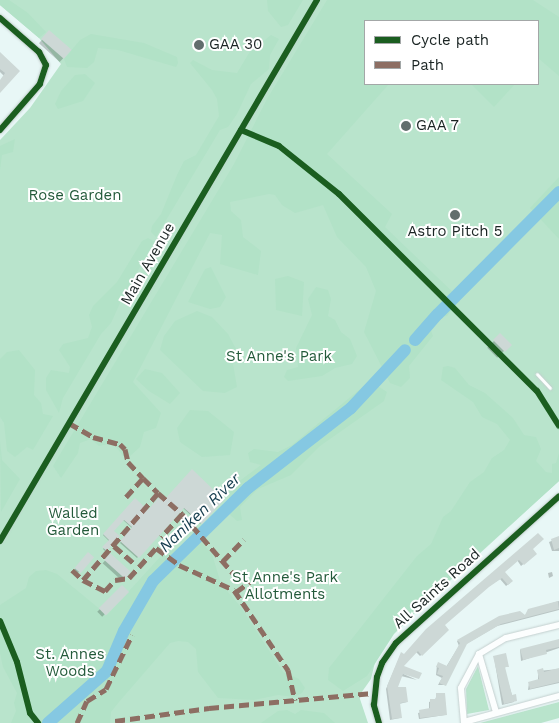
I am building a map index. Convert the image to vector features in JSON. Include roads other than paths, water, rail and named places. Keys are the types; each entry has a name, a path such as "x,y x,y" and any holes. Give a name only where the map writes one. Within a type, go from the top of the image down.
{"street":[{"path":"0,18 39,52 46,65 40,84 0,130"},
{"name":"All Saints Road","path":"379,723 375,693 387,654 413,626 559,496"},
{"path":"559,625 506,638 479,654 461,688 464,722 559,696"},
{"path":"479,654 496,712"}],"lane":[{"name":"Main Avenue","path":"0,541 317,0"},
{"path":"537,374 550,388"}],"waterway":[{"path":"438,314 559,192"},
{"path":"415,340 437,315"},
{"name":"Naniken River","path":"48,723 107,671 124,631 153,581 248,488 351,408 405,350"}],"place":[{"name":"GAA 30","path":"199,45"},
{"name":"GAA 7","path":"406,126"},
{"name":"Astro Pitch 5","path":"455,215"}],"park label":[{"name":"Rose Garden","path":"75,196"},
{"name":"St Anne's Park","path":"279,357"},
{"name":"Walled Garden","path":"73,522"},
{"name":"St Anne's Park Allotments","path":"285,586"},
{"name":"St. Annes Woods","path":"70,662"}]}
